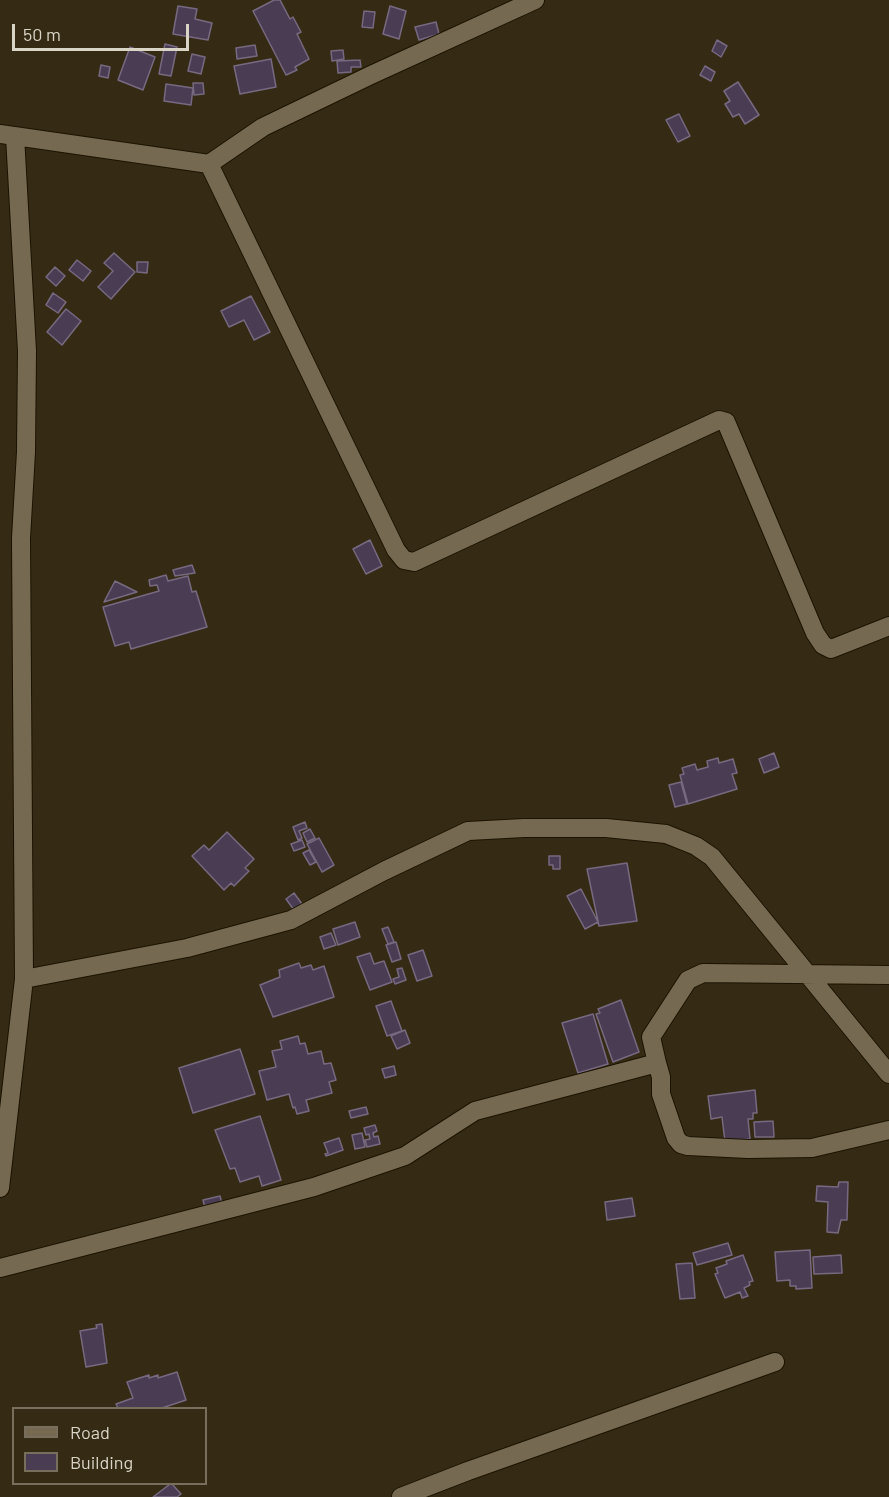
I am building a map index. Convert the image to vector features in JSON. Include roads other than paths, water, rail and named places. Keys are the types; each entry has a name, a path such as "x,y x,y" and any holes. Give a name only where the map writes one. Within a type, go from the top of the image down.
{"street":[{"path":"0,1188 24,979 21,538 26,452 27,351 8,135 209,164 263,127 535,0"},
{"path":"209,164 396,550 404,560 414,562 719,420 726,422 815,633 823,645 831,649 889,626"},
{"path":"24,979 187,948 291,920 384,871 468,831 524,828 618,829 666,834 696,846 712,857 889,1074"},
{"path":"889,975 703,974 688,980 651,1037 661,1077 661,1094 676,1138 681,1144 748,1149 812,1148 889,1130"},
{"path":"0,1268 314,1187 405,1156 476,1111 657,1063"},
{"path":"401,1497 775,1362"}]}
